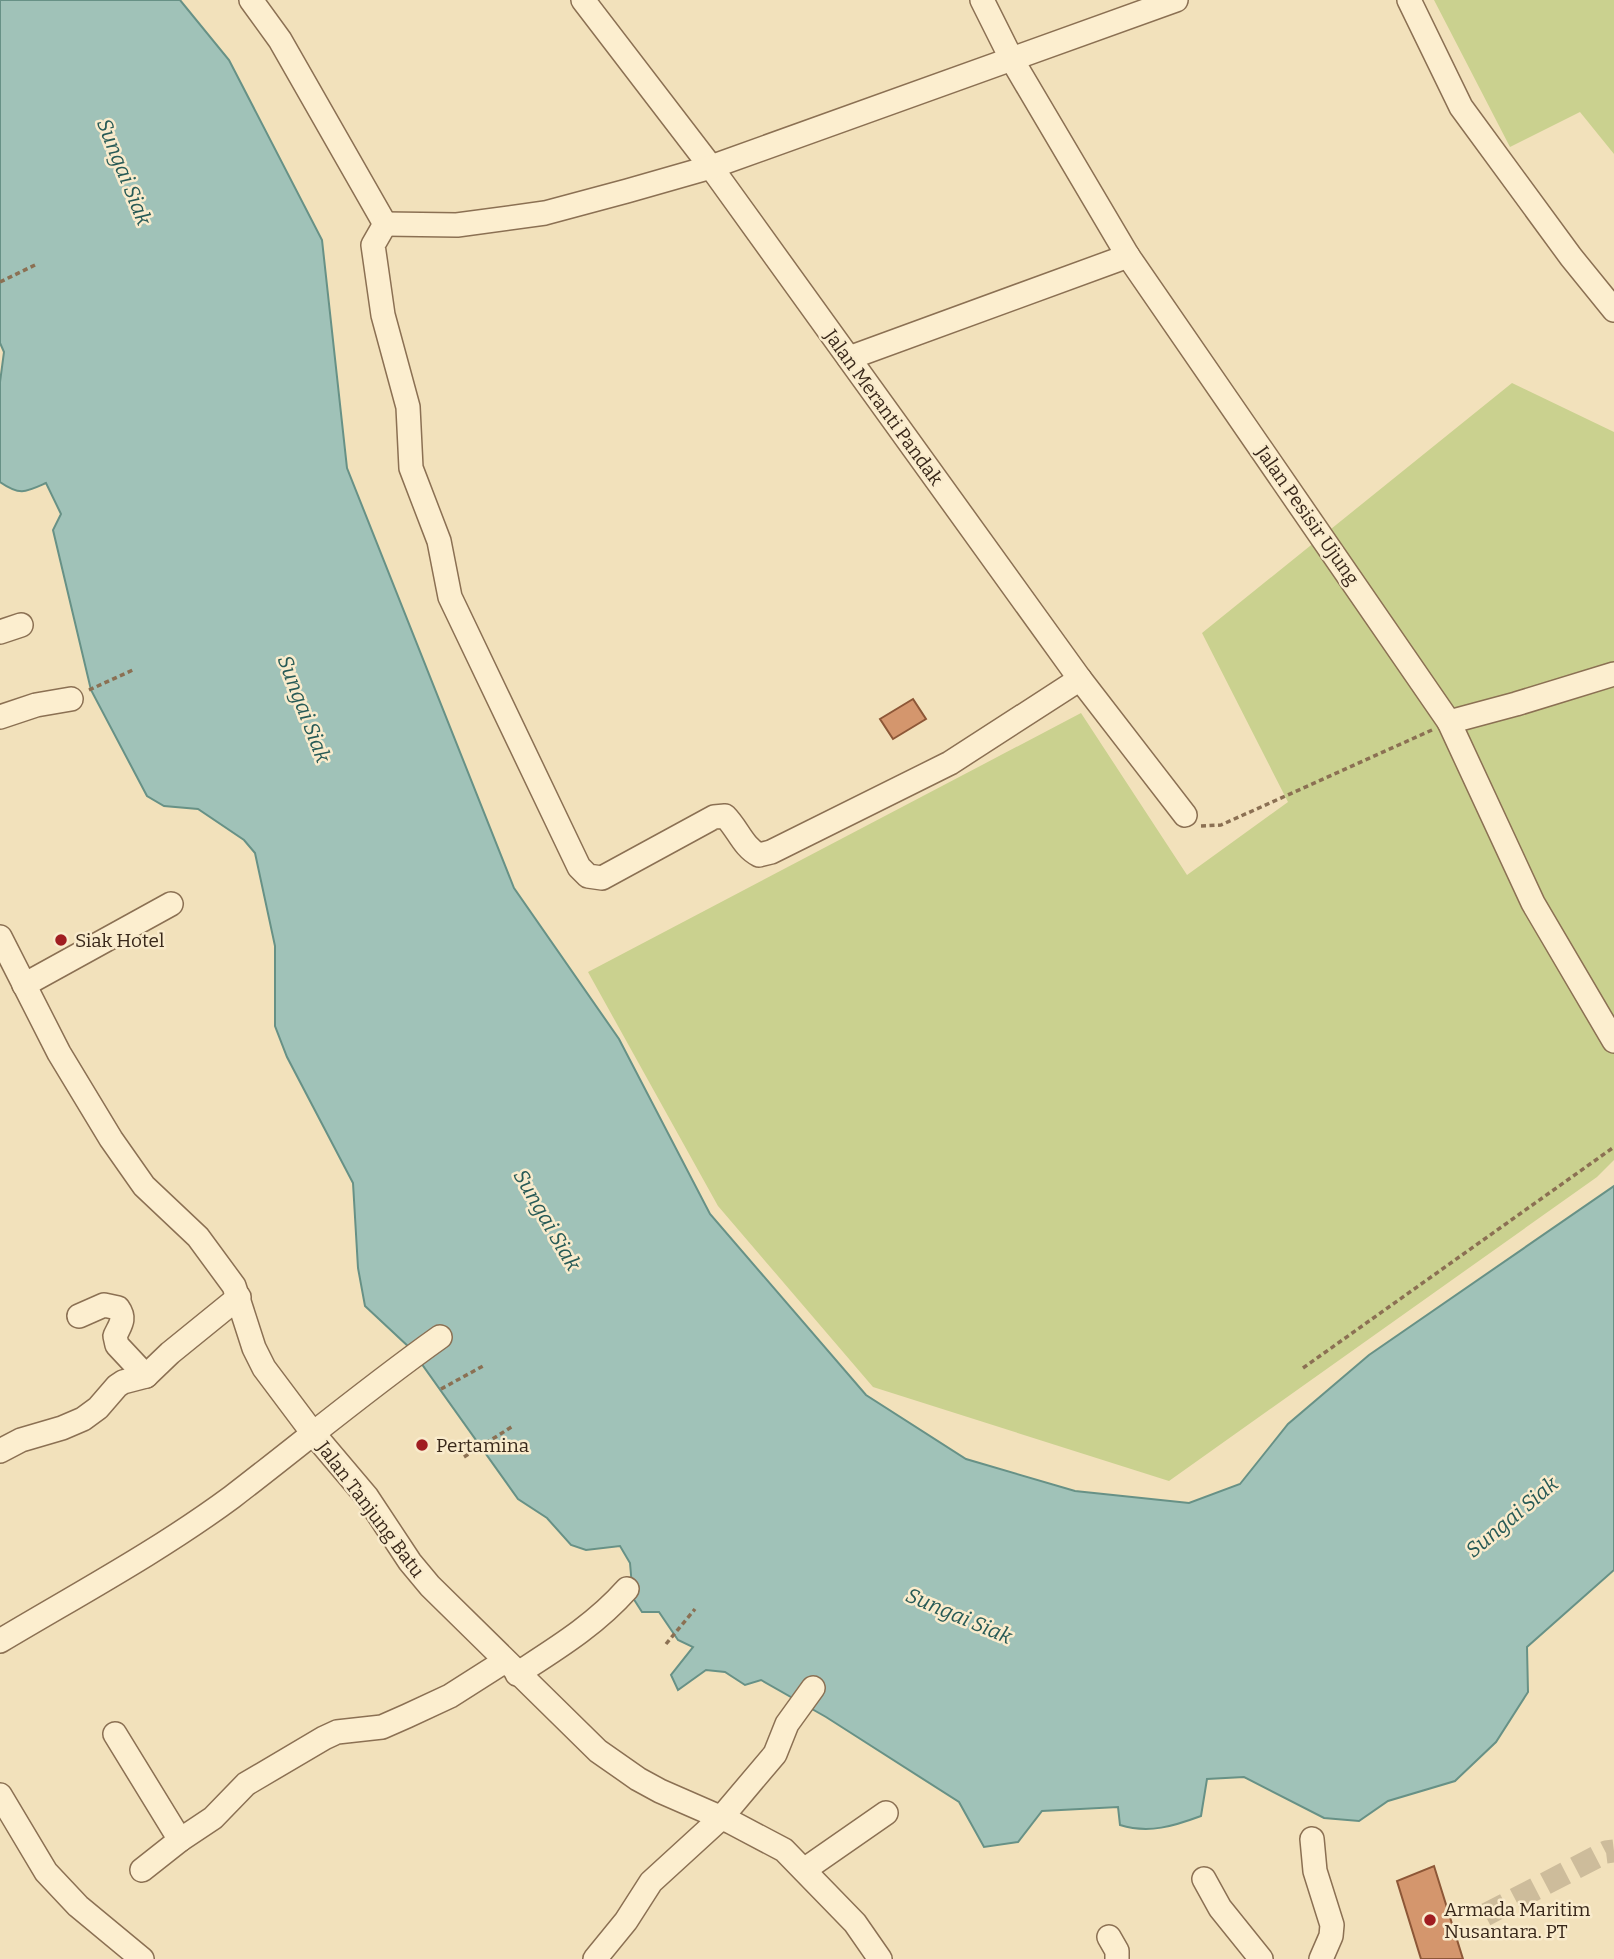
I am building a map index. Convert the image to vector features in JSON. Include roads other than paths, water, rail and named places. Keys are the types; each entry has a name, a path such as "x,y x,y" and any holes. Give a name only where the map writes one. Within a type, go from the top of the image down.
{"street":[{"path":"251,0 280,40 385,224"},
{"name":"Jalan Meranti Pandak","path":"583,0 711,167 1080,679 1185,815"},
{"name":"Jalan Pesisir Ujung","path":"982,0 1011,58 1128,256 1450,722 1533,903 1614,1041"},
{"path":"385,224 457,225 545,213 711,167 1176,0"},
{"path":"1409,0 1461,107 1571,257 1614,310"},
{"path":"385,224 373,246 383,315 408,407 411,468 439,541 450,597 579,867 588,876 602,878 714,817 725,816 733,824 748,850 759,855 771,852 950,763 1080,679"},
{"path":"849,358 1128,256"},
{"path":"1450,722 1614,674"},
{"path":"0,717 36,705 71,699"},
{"path":"24,985 171,904"},
{"name":"Jalan Tanjung Batu","path":"0,937 59,1053 144,1186 198,1237 234,1286 254,1348 264,1368 367,1497 410,1562 430,1586 598,1751 638,1779 784,1850 855,1923 880,1959"},
{"path":"0,1451 21,1440 83,1419 98,1408 123,1381 146,1376 239,1297"},
{"path":"79,1316 104,1305 118,1308 123,1318 115,1336 117,1345 146,1376"},
{"path":"0,1641 174,1536 231,1498 313,1432 440,1337"},
{"path":"142,1870 213,1818 246,1784 324,1738 337,1732 382,1727 511,1668 578,1635 605,1613 627,1589"},
{"path":"595,1959 626,1921 651,1882 721,1818 775,1754 788,1724 813,1688"},
{"path":"115,1734 180,1840"},
{"path":"0,1795 9,1832 78,1906 142,1959"},
{"path":"804,1870 886,1813"},
{"path":"1312,1839 1315,1871 1332,1925 1331,1936 1321,1959"},
{"path":"1204,1879 1220,1908 1261,1959"},
{"path":"1109,1937 1117,1951 1117,1959"}],"water":[{"name":"Sungai Siak","path":"0,0 180,0 229,60 322,240 347,468 514,888 619,1039 710,1214 866,1395 966,1459 1075,1491 1189,1503 1240,1484 1288,1424 1369,1355 1614,1186 1614,1570 1527,1647 1528,1692 1496,1742 1455,1781 1388,1801 1359,1821 1324,1818 1244,1777 1207,1779 1201,1816 1181,1823 1151,1829 1131,1828 1120,1825 1118,1807 1042,1811 1018,1842 984,1847 959,1802 826,1717 761,1680 745,1685 725,1672 706,1670 678,1690 671,1675 693,1647 678,1640 659,1612 642,1612 633,1598 630,1563 620,1546 586,1550 571,1545 547,1518 518,1499 411,1349 365,1306 358,1268 353,1183 287,1057 275,1026 275,946 255,853 244,840 198,809 164,806 147,796 91,690 53,530 61,514 46,483 33,489 18,491 0,482 0,382 4,352 0,343"}],"tunnel":[{"path":"1485,1915 1606,1852 1614,1851"}],"place":[{"name":"Siak Hotel","path":"61,940"},
{"name":"Pertamina","path":"422,1445"},
{"name":"Armada Maritim Nusantara. PT","path":"1430,1920"}]}
